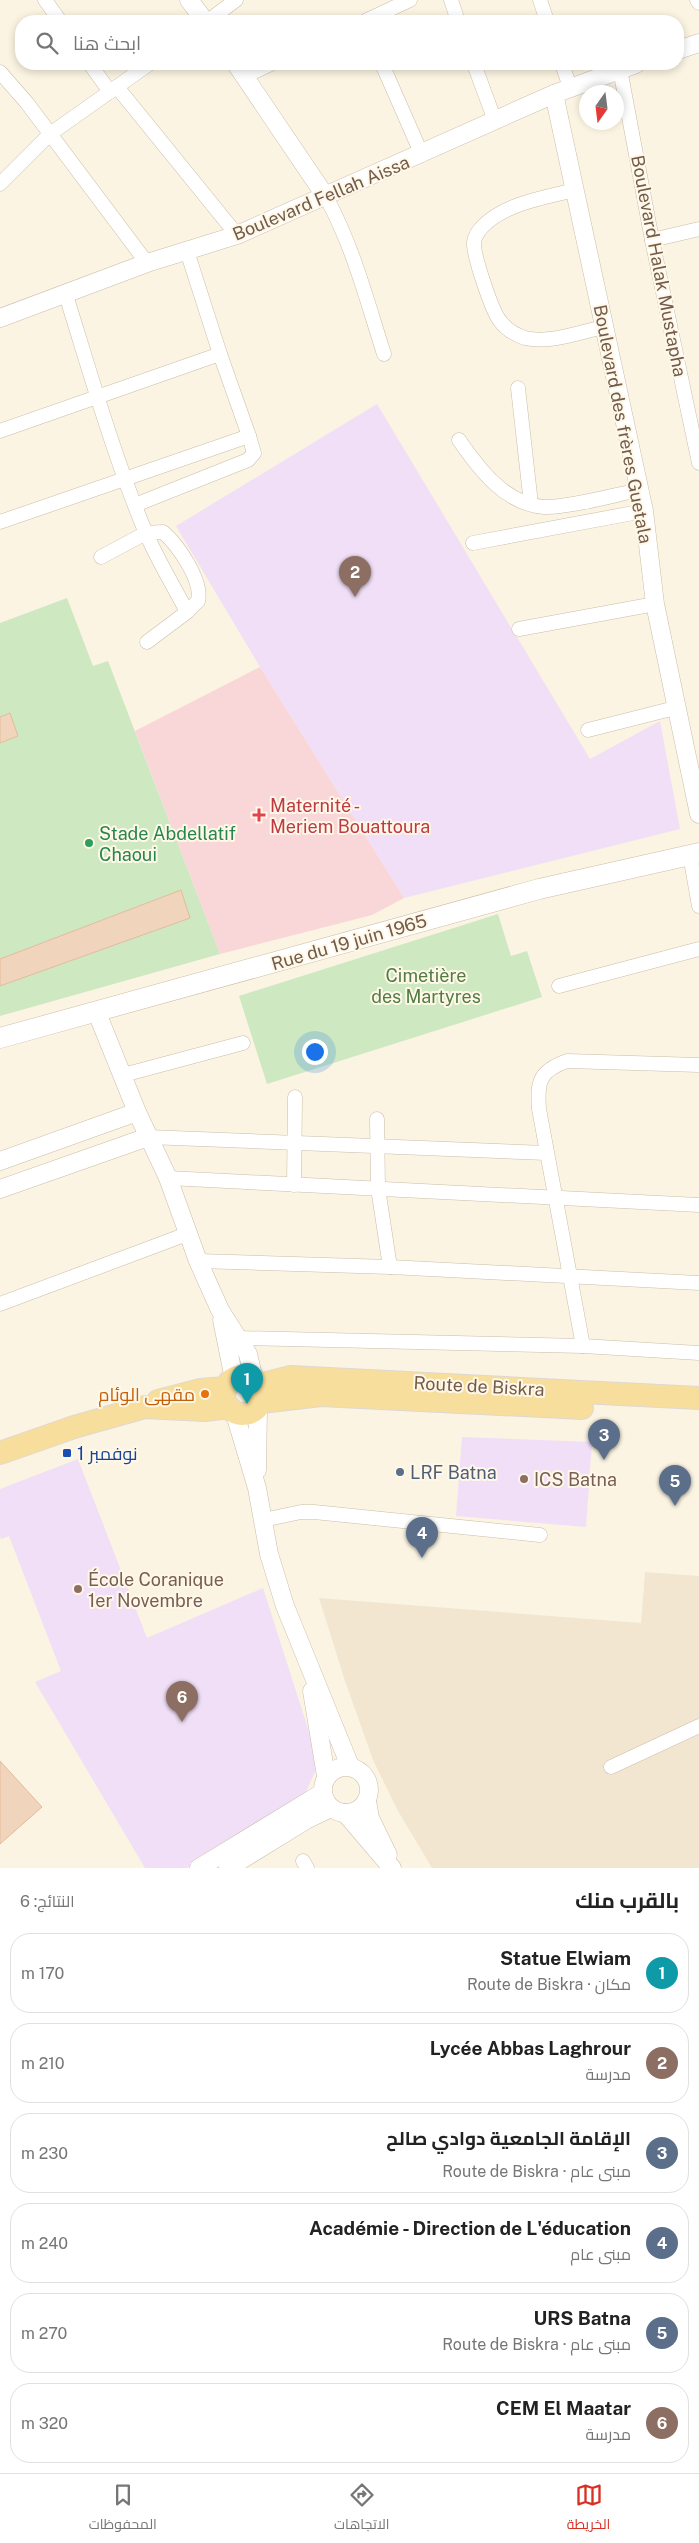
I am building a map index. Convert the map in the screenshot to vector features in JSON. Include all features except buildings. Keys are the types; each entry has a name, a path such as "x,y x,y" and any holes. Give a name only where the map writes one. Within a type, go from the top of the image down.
{"main road":[{"name":"Rue du 19 juin 1965","path":"0,1038 97,1013 539,889 694,854"},
{"name":"Route de Biskra","path":"244,1395 274,1380 296,1378 699,1398"},
{"name":"Route de Biskra","path":"244,1395 321,1396 699,1414"},
{"path":"0,1453 74,1427 146,1407 166,1397 244,1395"}],"street":[{"path":"189,0 201,15"},
{"path":"215,15 236,0"},
{"path":"377,15 410,0"},
{"path":"451,0 456,15"},
{"path":"540,0 545,15"},
{"path":"48,2 56,15"},
{"path":"684,48 699,43"},
{"path":"96,70 237,235"},
{"path":"0,184 50,134 140,70"},
{"path":"240,70 326,197 340,223 384,354"},
{"path":"385,70 422,154"},
{"path":"476,70 495,121"},
{"path":"564,70 570,87"},
{"name":"Boulevard Fellah Aissa","path":"0,318 65,292 147,263 237,235 570,87 617,70"},
{"name":"Boulevard Halak Mustapha","path":"629,70 652,240 699,463"},
{"path":"0,72 50,134 147,263"},
{"name":"Boulevard des frères Guetala","path":"554,94 644,511 655,604 675,708 699,814"},
{"path":"574,190 503,211 483,226 477,234 475,252 499,321 512,333 526,338 548,339 604,327"},
{"path":"652,240 699,229"},
{"path":"135,504 248,460 253,455 254,450 220,354 187,251"},
{"path":"65,292 125,479 146,533 187,612"},
{"path":"0,431 220,354"},
{"path":"518,388 531,504"},
{"path":"0,522 249,436"},
{"path":"459,440 479,469 492,482 509,494 531,504 554,506 639,490"},
{"path":"473,543 644,511"},
{"path":"101,557 146,533 156,531 173,541 192,572 198,587 198,601 187,612 147,642"},
{"path":"519,629 655,604"},
{"path":"588,730 675,708"},
{"path":"694,854 699,906"},
{"path":"559,986 699,949"},
{"path":"97,1013 137,1112 168,1178 198,1261 220,1310 244,1395 257,1488 274,1571 306,1661 322,1694 350,1766"},
{"path":"123,1075 243,1043"},
{"path":"584,1346 546,1153 538,1090 541,1077 552,1066 567,1061 699,1065"},
{"path":"294,1186 295,1097"},
{"path":"0,1161 137,1112"},
{"path":"377,1119 378,1188 390,1267"},
{"path":"0,1189 148,1137 546,1153"},
{"path":"168,1178 294,1186 378,1188 554,1199 699,1205"},
{"path":"0,1304 188,1234"},
{"path":"198,1261 390,1267 571,1278 699,1283"},
{"path":"220,1310 239,1338 250,1359 244,1395 257,1488"},
{"path":"239,1338 584,1346 699,1353"},
{"path":"263,1520 314,1508 540,1535"},
{"path":"306,1661 331,1798 392,1868"},
{"path":"611,1767 699,1726"},
{"path":"228,1868 306,1820 331,1798 341,1766 350,1766 365,1776 368,1784 367,1801 370,1818 384,1844 392,1868"},
{"path":"331,1798 356,1811 367,1801"},
{"path":"199,1868 331,1798"}],"shaded area":[{"path":"377,404 590,759 660,721 680,829 404,898 260,667 176,526"},
{"name":"Maternité - Meriem Bouattoura","path":"260,667 404,898 372,915 220,954 135,731"},
{"name":"ICS Batna","path":"462,1437 592,1442 586,1527 456,1516"},
{"path":"78,1459 147,1638 263,1588 319,1763 305,1794 187,1868 145,1868 35,1682 61,1671 9,1536 1,1539 0,1489"},
{"path":"645,1572 699,1576 699,1868 432,1868 398,1811 373,1760 345,1681 319,1598 641,1623"}],"green space":[{"name":"Stade Abdellatif Chaoui","path":"67,598 93,666 108,661 220,954 0,1016 0,623"},
{"name":"Cimetière des Martyres","path":"498,914 511,956 527,951 542,997 267,1084 239,996"}],"place":[{"name":"Lycée Abbas Laghrour","path":"355,597"},
{"name":"Maternité - Meriem Bouattoura","path":"259,815"},
{"name":"Stade Abdellatif Chaoui","path":"89,843"},
{"name":"مقهى الوئام","path":"205,1394"},
{"name":"Statue Elwiam","path":"247,1404"},
{"name":"1 نوفمبر","path":"67,1453"},
{"name":"الإقامة الجامعية دوادي صالح","path":"604,1460"},
{"name":"LRF Batna","path":"400,1472"},
{"name":"ICS Batna","path":"524,1479"},
{"name":"URS Batna","path":"675,1506"},
{"name":"Académie - Direction de L'éducation","path":"422,1558"},
{"name":"École Coranique 1er Novembre","path":"78,1589"},
{"name":"CEM El Maatar","path":"182,1722"}]}
